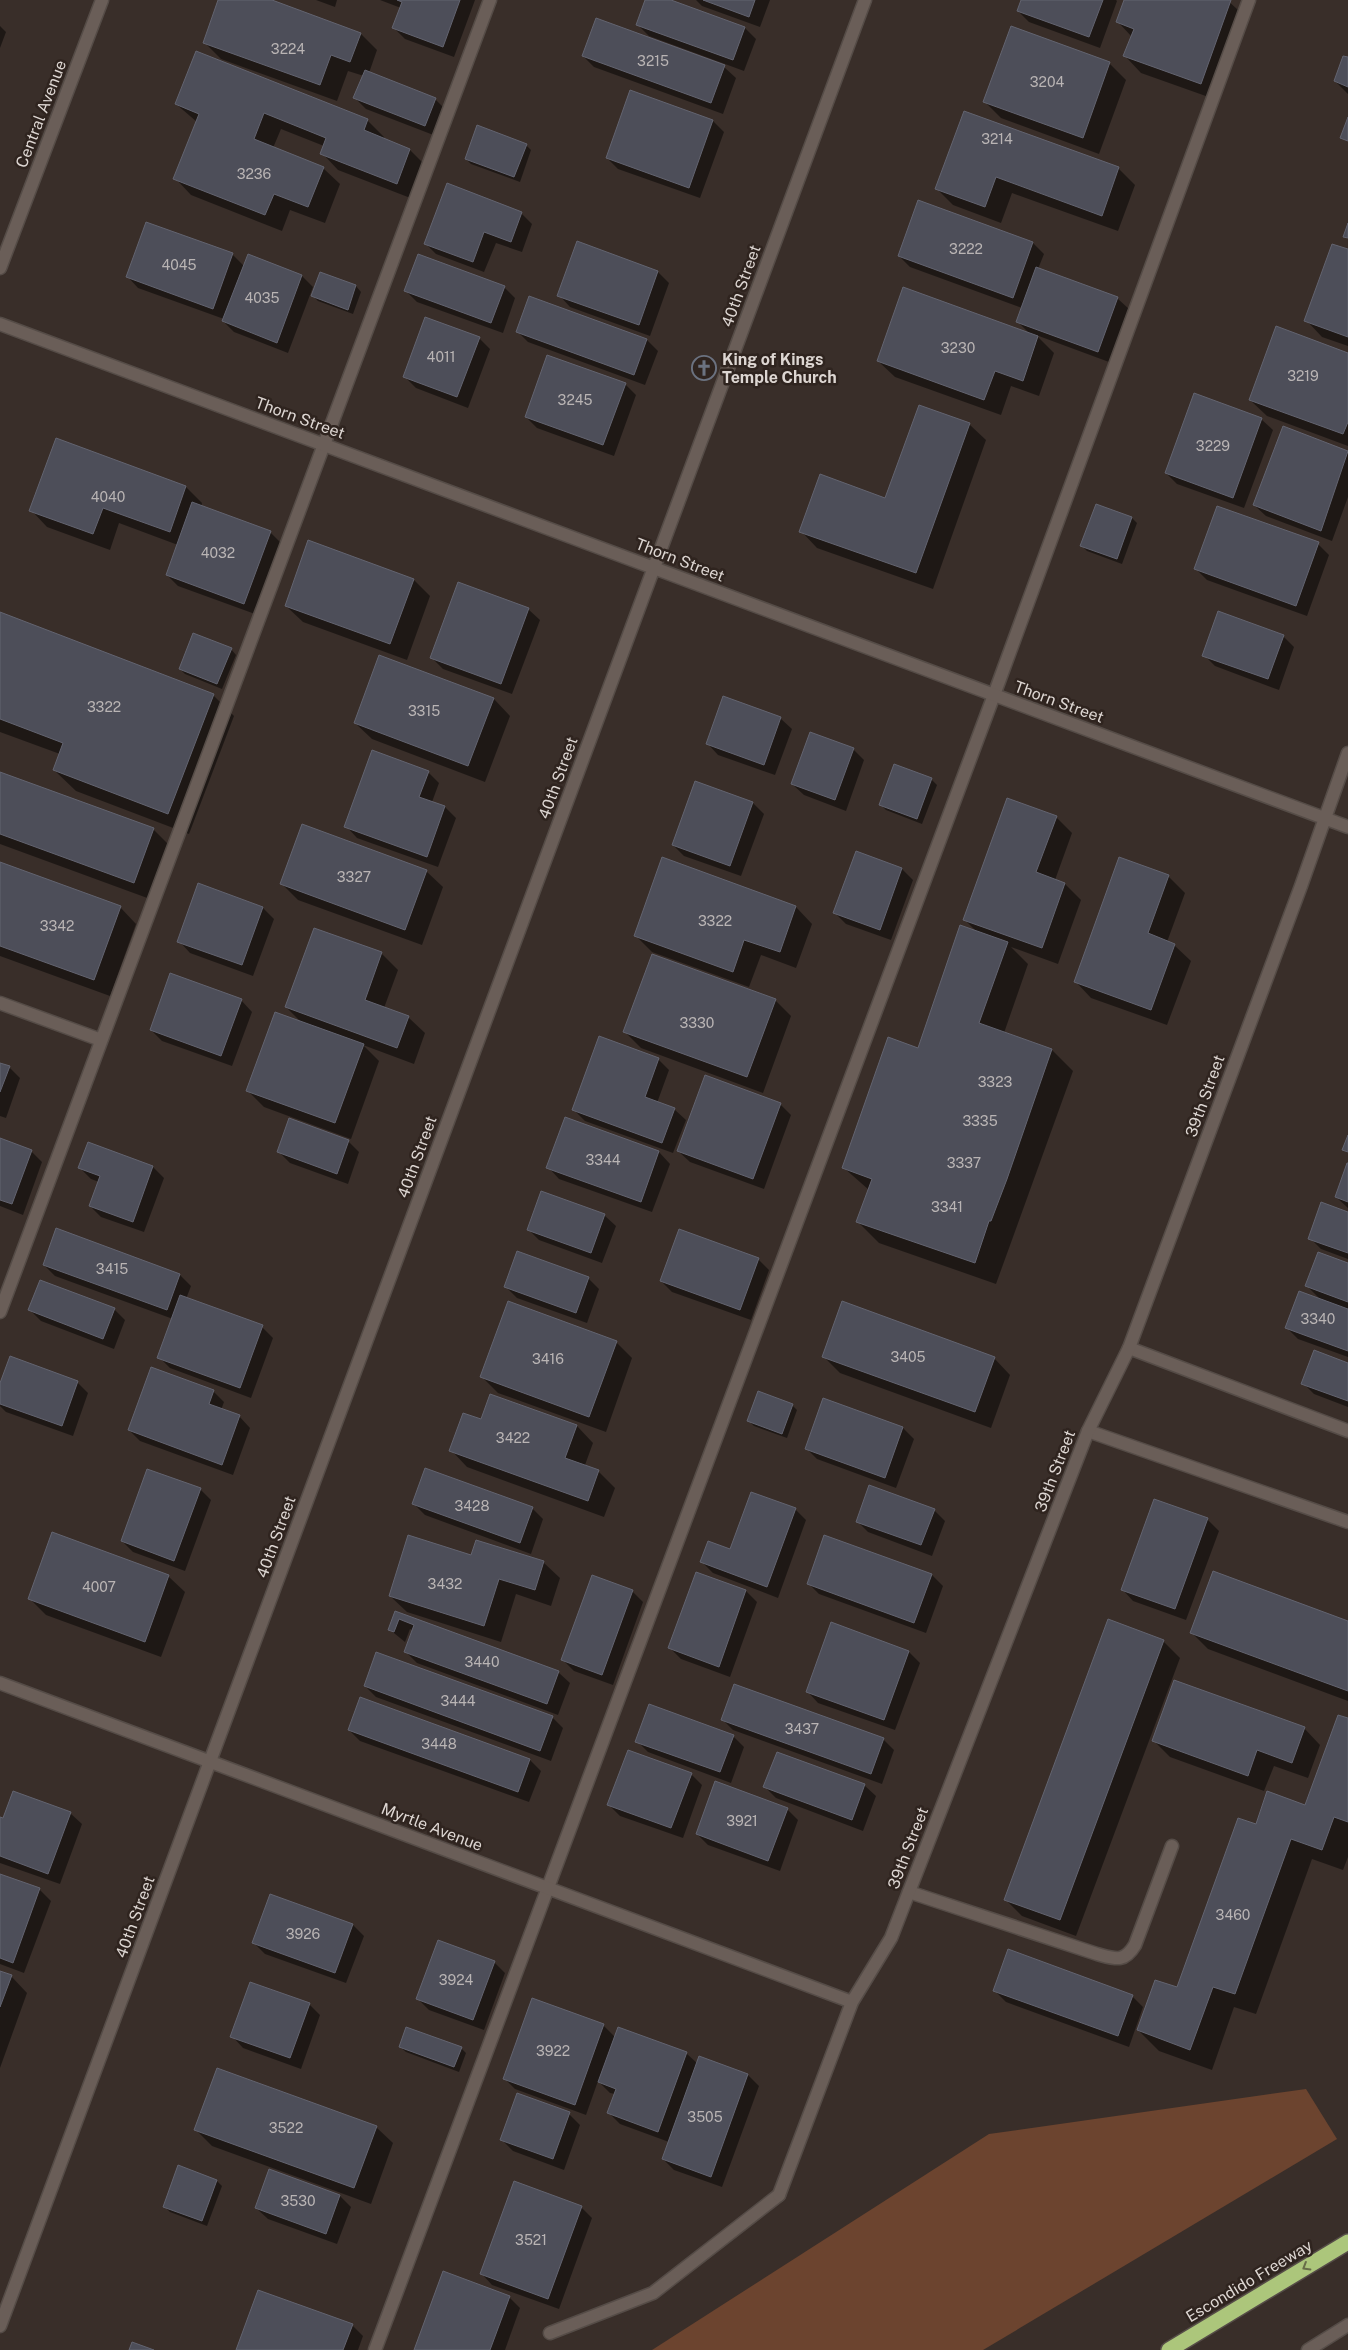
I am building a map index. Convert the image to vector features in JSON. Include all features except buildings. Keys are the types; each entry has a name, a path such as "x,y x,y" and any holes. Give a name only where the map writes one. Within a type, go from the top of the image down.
{"highway":[{"name":"Escondido Freeway","path":"1169,2350 1348,2242"}],"street":[{"name":"Central Avenue","path":"0,268 102,0"},
{"path":"0,1312 490,0"},
{"name":"40th Street","path":"0,2326 865,0"},
{"path":"374,2350 994,695 1249,0"},
{"name":"Thorn Street","path":"0,324 1348,827"},
{"name":"39th Street","path":"550,2333 653,2293 779,2195 852,2002 891,1938 1088,1431 1129,1348 1348,753"},
{"path":"0,1002 102,1040"},
{"path":"1129,1348 1348,1431"},
{"path":"1088,1431 1348,1522"},
{"name":"Myrtle Avenue","path":"0,1683 852,2002"},
{"path":"909,1892 1097,1954 1120,1959 1129,1955 1135,1945 1172,1846"},
{"path":"1308,2350 1348,2325"}],"shaded area":[{"path":"1306,2089 1337,2139 983,2350 652,2350 989,2134"}],"place":[{"name":"King of Kings Temple Church","path":"704,368"}]}
